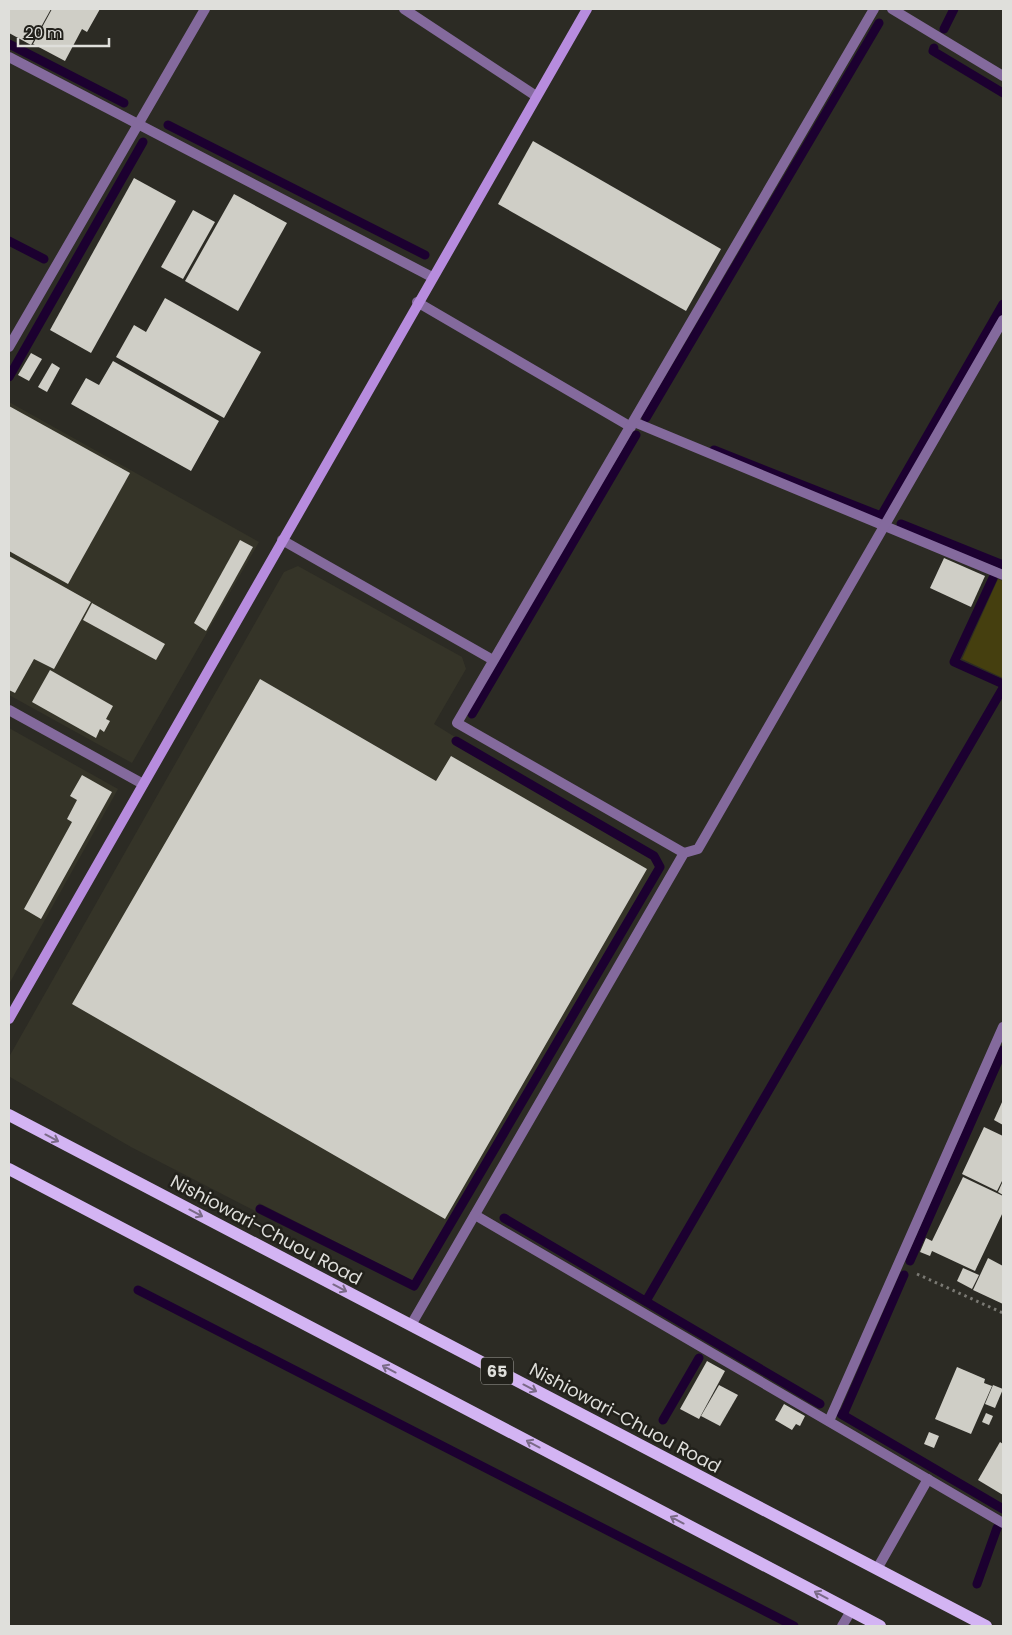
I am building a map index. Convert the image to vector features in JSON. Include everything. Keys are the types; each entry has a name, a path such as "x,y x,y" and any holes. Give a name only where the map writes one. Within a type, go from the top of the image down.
{"main road":[{"name":"Nishiowari-Chuou Road","path":"9,1115 986,1626"},
{"path":"9,1169 880,1626"}],"street":[{"path":"9,346 205,9"},
{"path":"404,9 536,96"},
{"path":"9,1017 417,302 587,9"},
{"path":"684,854 457,723 633,425 874,9"},
{"path":"892,9 1003,76"},
{"path":"9,57 432,277"},
{"path":"417,302 633,425 1003,575"},
{"path":"411,1325 684,854 698,849 886,526 1003,320"},
{"path":"282,540 493,660"},
{"path":"9,710 142,784"},
{"path":"829,1421 1003,1026"},
{"path":"475,1215 1003,1523"},
{"path":"877,1569 928,1479"},
{"path":"842,1626 851,1611"}],"path":[{"path":"898,1265 1003,1313"}],"shaded area":[{"path":"9,402 259,542 132,763 9,695"},
{"path":"298,566 462,657 466,669 434,724 455,737 452,743 651,858 656,866 413,1281 259,1203 255,1211 131,1147 10,1077 9,1057 284,572"},
{"path":"998,579 1003,581 1003,678 962,659"},
{"path":"9,728 118,789 9,984"}],"building":[{"path":"9,9 51,9 31,45 9,33"},
{"path":"52,9 100,9 87,32 82,29 65,61 33,44"},
{"path":"533,141 721,249 686,311 498,204"},
{"path":"134,178 176,201 91,353 50,330"},
{"path":"234,194 287,223 238,311 185,281"},
{"path":"193,210 215,222 183,279 161,267"},
{"path":"165,298 261,352 224,418 116,357 134,325 146,332"},
{"path":"31,353 42,359 29,381 18,375"},
{"path":"113,361 219,421 191,471 71,404 86,378 99,385"},
{"path":"52,363 60,368 47,392 38,387"},
{"path":"9,406 130,473 68,584 9,551"},
{"path":"240,540 253,547 206,631 194,623"},
{"path":"9,556 91,602 54,669 34,659 15,693 9,690"},
{"path":"944,558 985,576 971,607 930,588"},
{"path":"92,603 165,644 156,660 83,620"},
{"path":"50,670 113,706 106,719 110,721 104,732 100,729 96,738 32,702"},
{"path":"260,679 436,781 451,756 647,869 445,1219 72,1004"},
{"path":"82,775 112,792 41,919 24,909 72,822 67,819 77,800 70,796"},
{"path":"1003,1100 1003,1125 994,1120"},
{"path":"984,1127 1003,1136 1003,1179 997,1191 962,1174"},
{"path":"963,1177 1003,1196 1003,1212 975,1271 932,1251 930,1256 920,1252 926,1238 932,1241"},
{"path":"1003,1181 1003,1195 998,1192"},
{"path":"988,1258 1003,1266 1003,1304 973,1290"},
{"path":"963,1268 979,1275 972,1289 957,1281"},
{"path":"707,1361 725,1371 699,1419 680,1409"},
{"path":"957,1367 985,1379 984,1383 992,1386 971,1434 935,1419"},
{"path":"719,1385 738,1395 720,1426 701,1416"},
{"path":"993,1385 1003,1389 995,1408 985,1404"},
{"path":"784,1404 805,1416 800,1426 796,1424 792,1430 775,1420"},
{"path":"986,1413 993,1416 989,1425 982,1422"},
{"path":"929,1432 939,1436 934,1448 924,1444"},
{"path":"1000,1442 1003,1444 1003,1495 978,1480"}],"waterway":[{"path":"944,29 954,9"},
{"path":"646,418 879,23"},
{"path":"9,44 124,103"},
{"path":"934,48 933,51 1003,93"},
{"path":"168,125 425,255"},
{"path":"9,377 143,142"},
{"path":"9,241 44,259"},
{"path":"714,450 881,516 1003,304"},
{"path":"472,714 636,435"},
{"path":"901,524 1003,565"},
{"path":"993,578 954,662 1003,684"},
{"path":"646,1301 1003,688"},
{"path":"260,1209 414,1286 660,867 654,856 456,741"},
{"path":"910,1261 1003,1050"},
{"path":"504,1218 820,1404"},
{"path":"843,1415 904,1275"},
{"path":"138,1290 794,1626"},
{"path":"663,1420 699,1358"},
{"path":"841,1414 1003,1509"},
{"path":"977,1584 997,1528"}]}
